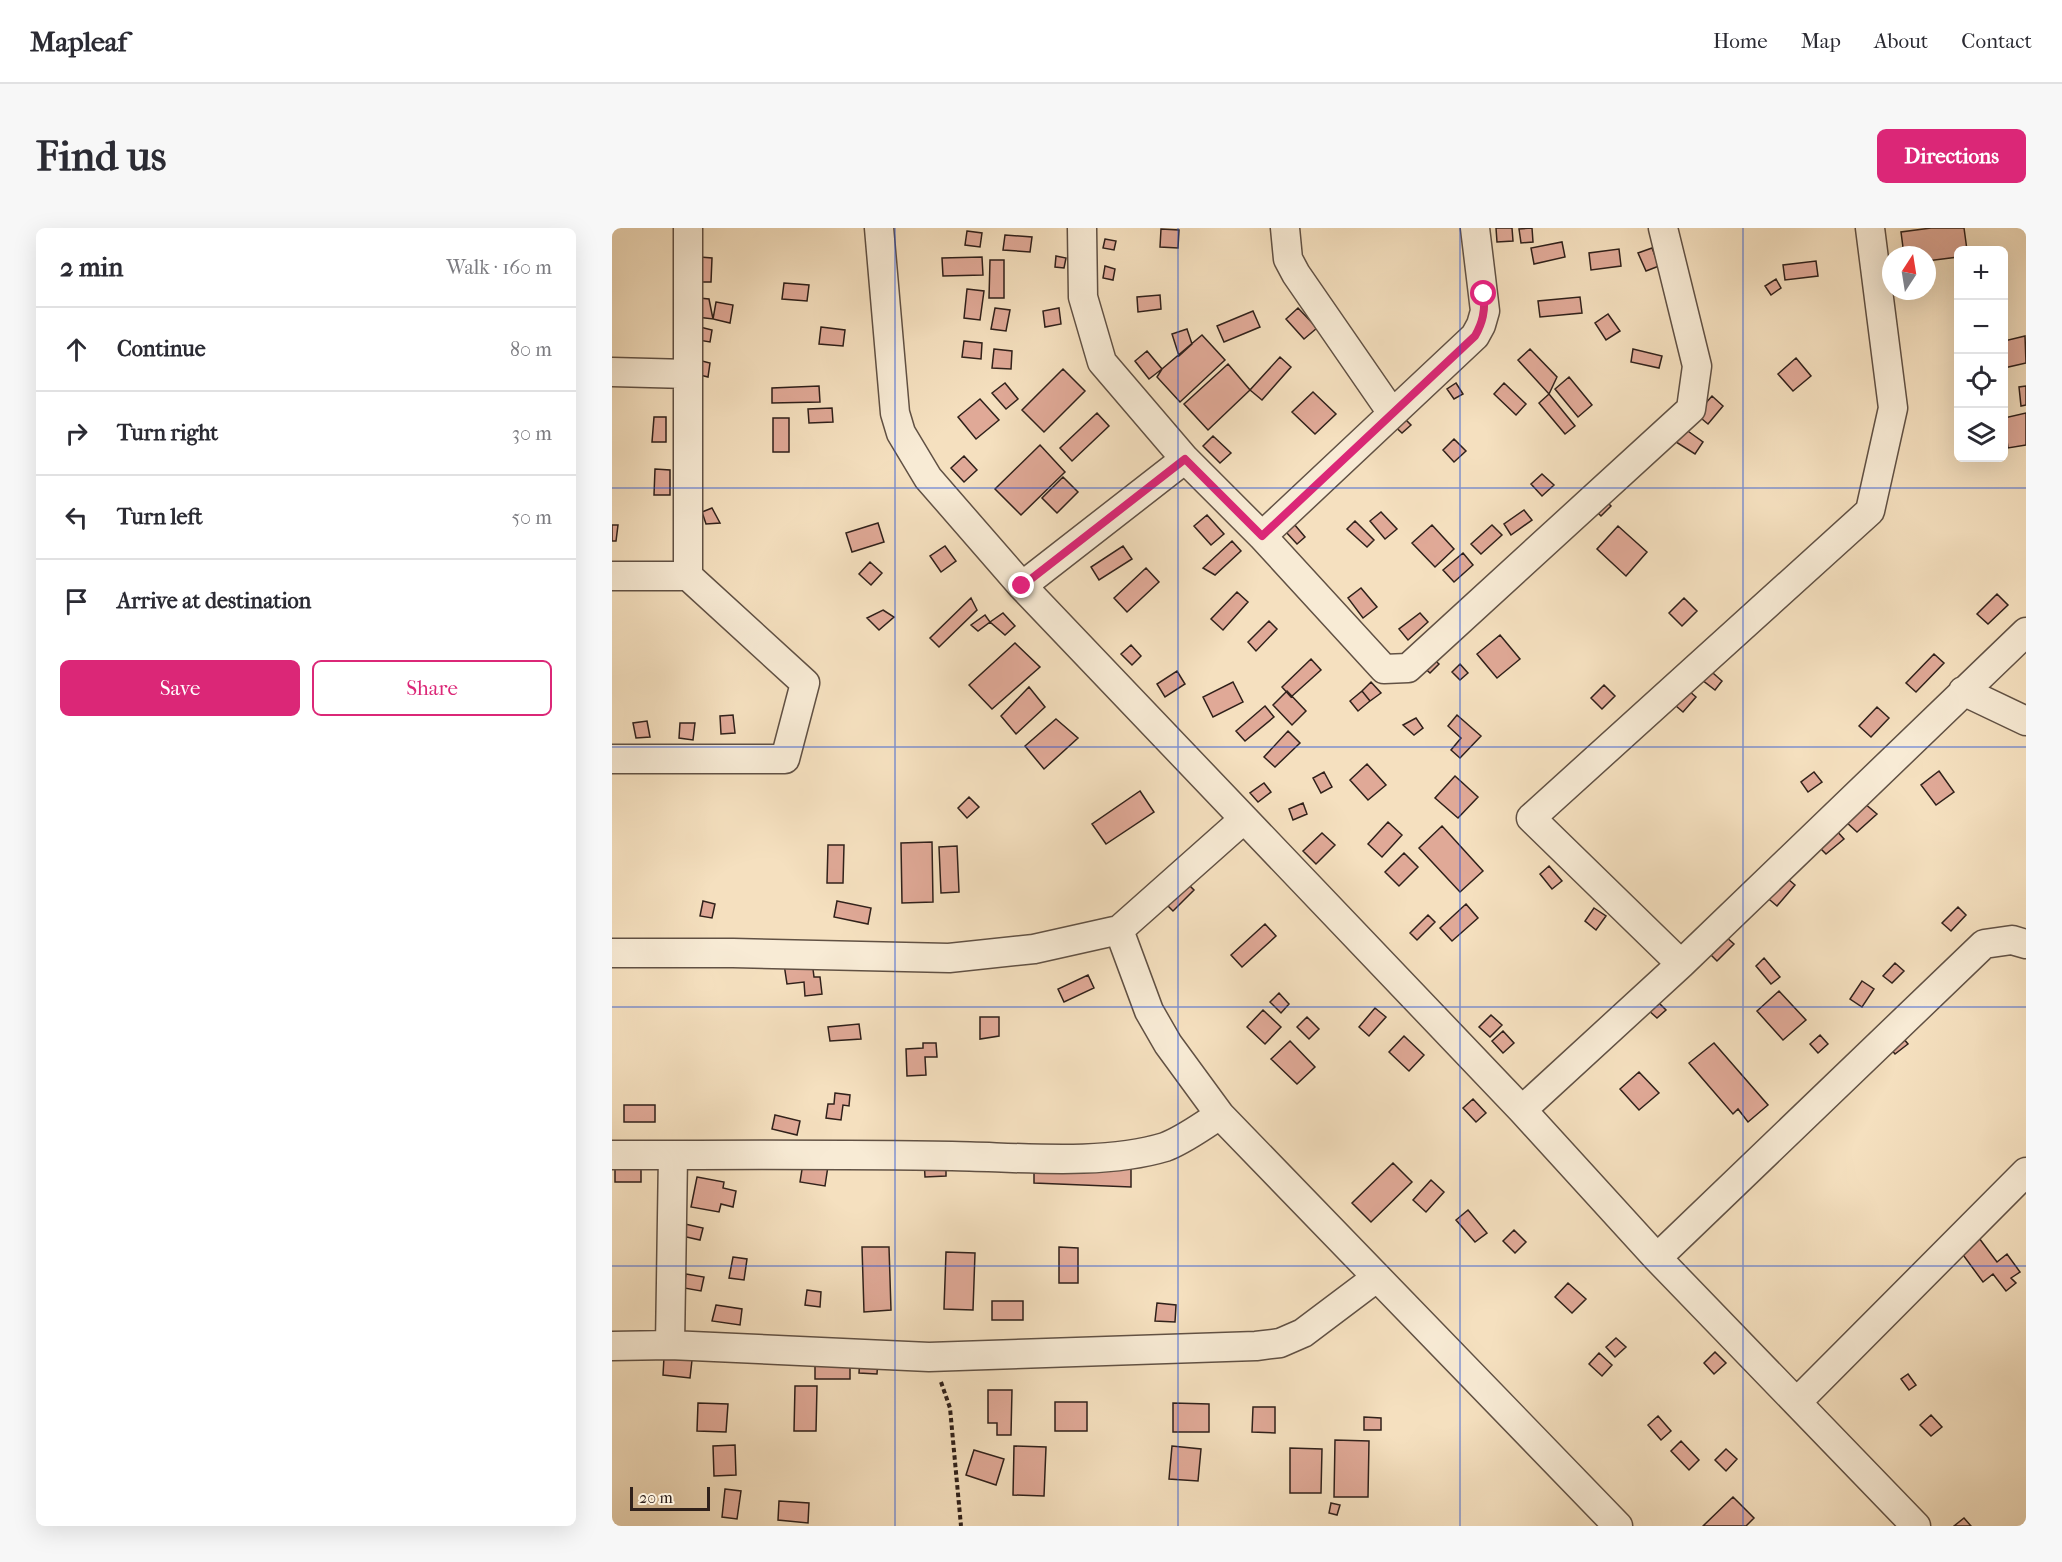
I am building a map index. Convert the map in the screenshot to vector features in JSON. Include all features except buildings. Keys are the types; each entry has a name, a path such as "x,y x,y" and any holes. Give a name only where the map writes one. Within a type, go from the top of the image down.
{"street":[{"path":"688,228 688,576"},
{"path":"879,228 895,413 901,433 928,478 1022,586 1522,1110 1657,1258 1916,1526"},
{"path":"1083,228 1083,297 1102,362 1185,459 1262,536 1384,669 1408,668 1692,409 1697,366 1663,228"},
{"path":"1285,228 1288,259 1296,274 1392,413"},
{"path":"1262,536 1475,336 1485,311 1475,228"},
{"path":"1681,964 1532,818 1870,511 1893,408 1870,228"},
{"path":"612,372 688,374"},
{"path":"1022,586 1185,459"},
{"path":"612,576 688,576 805,683 785,759 612,759"},
{"path":"1522,1110 1681,964 2026,632"},
{"path":"1963,691 2026,721"},
{"path":"612,953 949,958 1034,950 1119,930 1244,819"},
{"path":"1119,930 1149,1011 1168,1044 1220,1115 1618,1526"},
{"path":"1657,1258 1984,944 2012,940 2026,944"},
{"path":"612,1155 953,1156 1022,1159 1110,1156 1166,1146 1220,1115"},
{"path":"670,1345 673,1155"},
{"path":"1797,1402 2026,1172"},
{"path":"612,1346 670,1345 929,1357 1256,1346 1280,1342 1303,1333 1376,1278"}],"path":[{"path":"929,1357 950,1408 961,1526"}],"route":[{"path":"1022,586 1185,459 1262,536 1475,336 1485,311 1484,294"}]}
